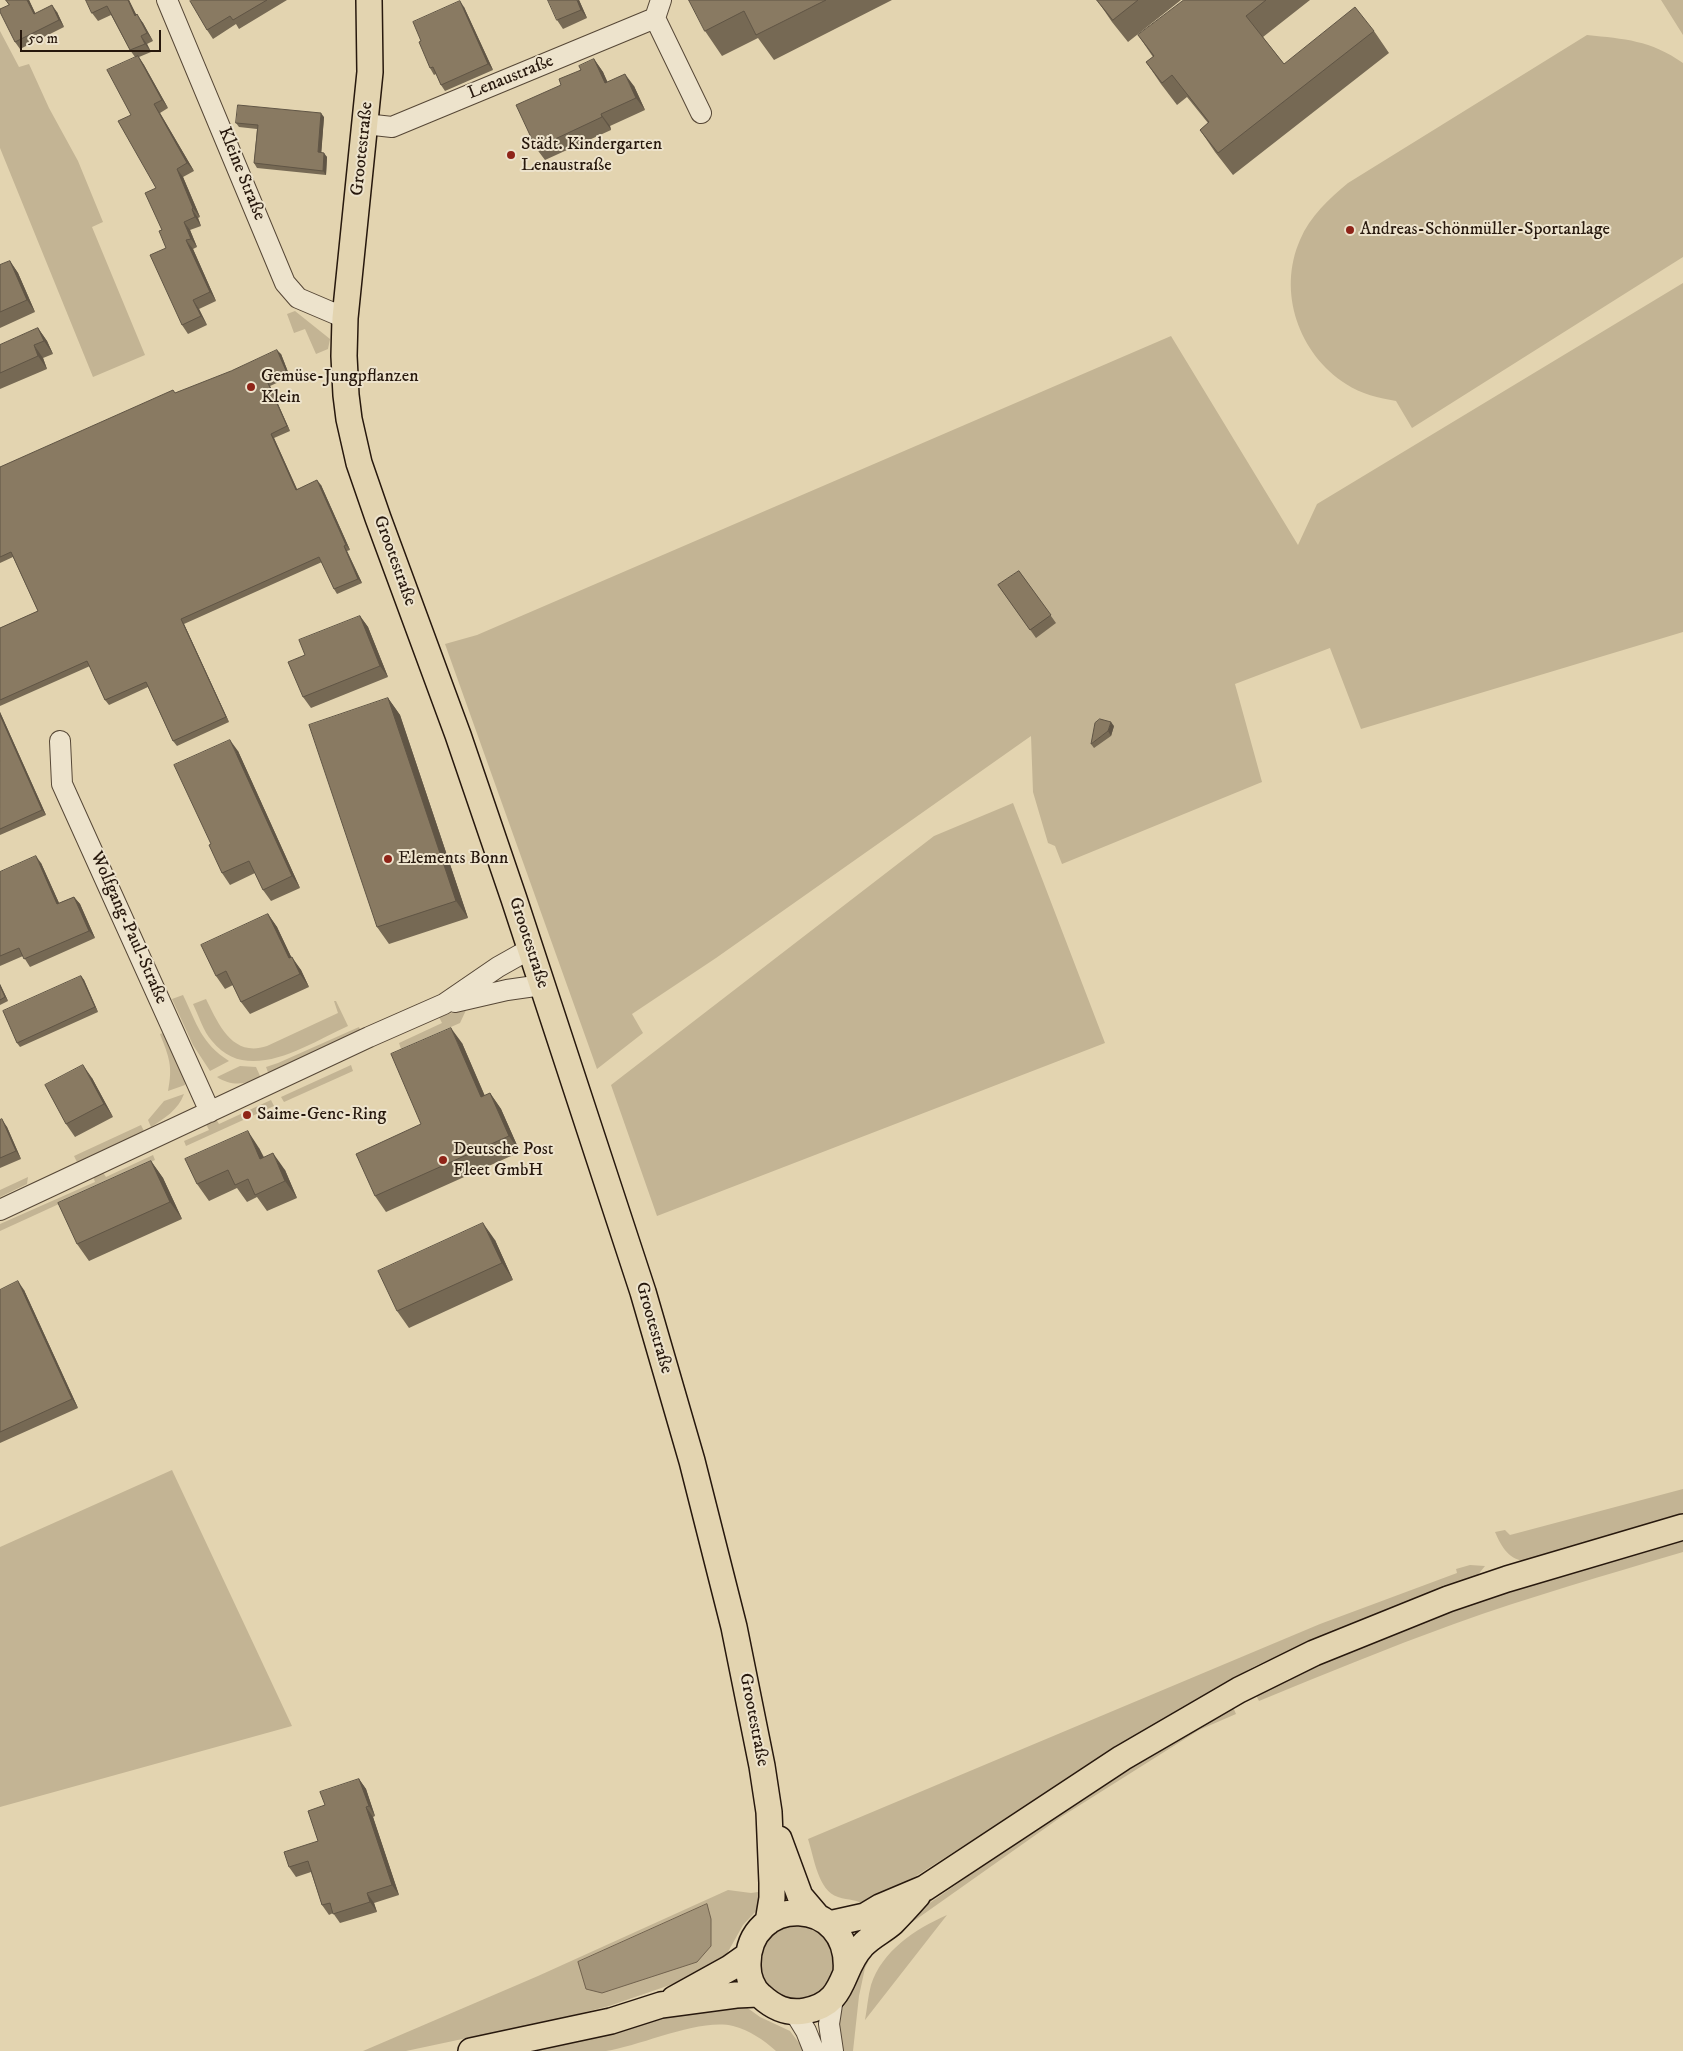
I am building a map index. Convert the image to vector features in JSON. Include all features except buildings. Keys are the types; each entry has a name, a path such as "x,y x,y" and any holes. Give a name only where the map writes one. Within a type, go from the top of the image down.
{"main road":[{"name":"Grootestraße","path":"369,0 370,72 344,356 349,419 360,463 378,518 458,735 542,985 643,1292 692,1461 736,1635 769,1812 772,1898 768,1922"},
{"name":"Grootestraße","path":"370,72 387,0"},
{"path":"823,1920 872,1911 925,1888 1122,1758 1239,1690 1314,1653 1448,1599 1507,1579 1683,1527"},
{"name":"Grootestraße","path":"769,1812 800,1896 823,1920"},
{"path":"846,1974 847,1960 845,1947 839,1934 823,1920 800,1912 783,1914 768,1922 757,1932 750,1944 747,1956 748,1971 752,1983 758,1994 774,2007 795,2013 816,2009 833,1998 861,1947 891,1923 925,1888"},
{"path":"661,2005 730,1968 747,1956"},
{"path":"471,2051 611,2020 661,2005 758,1994"}],"street":[{"name":"Kleine Straße","path":"167,0 285,283 298,298 346,318"},
{"name":"Lenaustraße","path":"365,124 392,127 658,9 701,113"},
{"name":"Wolfgang-Paul-Straße","path":"60,741 62,784 210,1112"},
{"path":"0,1210 444,1004 498,967 530,949"},
{"path":"444,1004 506,990 542,985"},
{"path":"833,1998 829,2024 833,2051"},
{"path":"795,2013 806,2031 814,2051"}],"shaded area":[{"path":"1661,0 1683,0 1683,35"},
{"path":"0,31 19,67 29,64 49,108 78,161 103,222 92,227 145,355 93,377 0,148"},
{"path":"1587,35 1648,45 1671,55 1683,63 1683,257 1412,428 1396,401 1364,393 1346,384 1316,356 1305,339 1292,301 1291,280 1293,260 1304,231 1327,202 1348,183"},
{"path":"1683,283 1683,632 1361,729 1330,648 1235,684 1262,782 1062,864 1055,846 1048,843 1033,792 1031,736 716,958 632,1014 643,1033 597,1069 445,644 477,635 1171,336 1298,545 1317,504"},
{"path":"295,311 330,339 328,349 316,354 305,329 294,333 287,314"},
{"path":"1013,803 1105,1043 657,1216 611,1085 934,836"},
{"path":"183,995 196,1024 206,1040 229,1061 210,1071 193,1045 172,999"},
{"path":"206,999 221,1028 235,1043 244,1047 267,1046 338,1013 334,1001 336,1001 348,1026 297,1051 260,1061 243,1060 227,1054 206,1033 193,1004"},
{"path":"467,1008 460,1023 401,1049 399,1043 442,1023 439,1017"},
{"path":"359,1027 361,1032 269,1075 266,1067"},
{"path":"166,1032 184,1076 185,1085 168,1091 169,1062 160,1034"},
{"path":"351,1065 353,1071 284,1102 281,1097"},
{"path":"240,1066 256,1067 261,1078 239,1084 217,1077"},
{"path":"184,1094 175,1109 151,1127 148,1120 164,1101"},
{"path":"271,1100 274,1106 186,1146 184,1141 209,1130 206,1124 216,1119 219,1124"},
{"path":"141,1125 144,1131 77,1162 74,1156"},
{"path":"153,1155 155,1160 0,1231 0,1224 95,1182 93,1176 102,1171 106,1177"},
{"path":"28,1177 27,1184 0,1197 0,1190"},
{"path":"172,1470 292,1726 0,1807 0,1547"},
{"path":"1683,1489 1683,1514 1530,1561 1517,1559 1508,1553 1495,1532 1505,1530 1510,1535"},
{"path":"1683,1538 1683,1552 1482,1614 1356,1661 1259,1701 1256,1695 1364,1644 1482,1600"},
{"path":"1470,1565 1485,1566 1477,1576 1403,1603 1255,1666 1183,1707 867,1907 860,1902 831,1894 821,1881 808,1839 1320,1624 1457,1573 1456,1569"},
{"path":"1233,1707 1236,1714 1199,1730 1061,1817 887,1940 914,1914 1057,1814 1147,1756"},
{"path":"728,1890 751,1893 765,1891 758,1909 743,1925 724,1959 702,1974 609,2006 566,2017 406,2051 363,2051 538,1976"},
{"path":"707,1904 711,1919 711,1946 697,1962 602,1993 586,1989 578,1962"},
{"path":"947,1915 865,2020 871,1985 883,1962 901,1942 923,1927"},
{"path":"797,1925 811,1928 824,1936 832,1949 835,1963 832,1977 824,1990 811,1998 797,2001 783,1998 770,1990 762,1977 759,1963 762,1949 770,1936 783,1928"},
{"path":"874,1950 865,1968 859,1996 853,2051 840,2051 838,2040 839,2014 855,1988 862,1964"},
{"path":"742,2004 760,2017 790,2031 805,2051 776,2051 761,2039 745,2030 733,2026 719,2025 687,2029 606,2051 528,2051 685,2013"}],"place":[{"name":"Städt. Kindergarten Lenaustraße","path":"511,155"},
{"name":"Andreas-Schönmüller-Sportanlage","path":"1350,230"},
{"name":"Gemüse-Jungpflanzen Klein","path":"251,387"},
{"name":"Elements Bonn","path":"388,859"},
{"name":"Saime-Genc-Ring","path":"247,1115"},
{"name":"Deutsche Post Fleet GmbH","path":"443,1160"}]}
